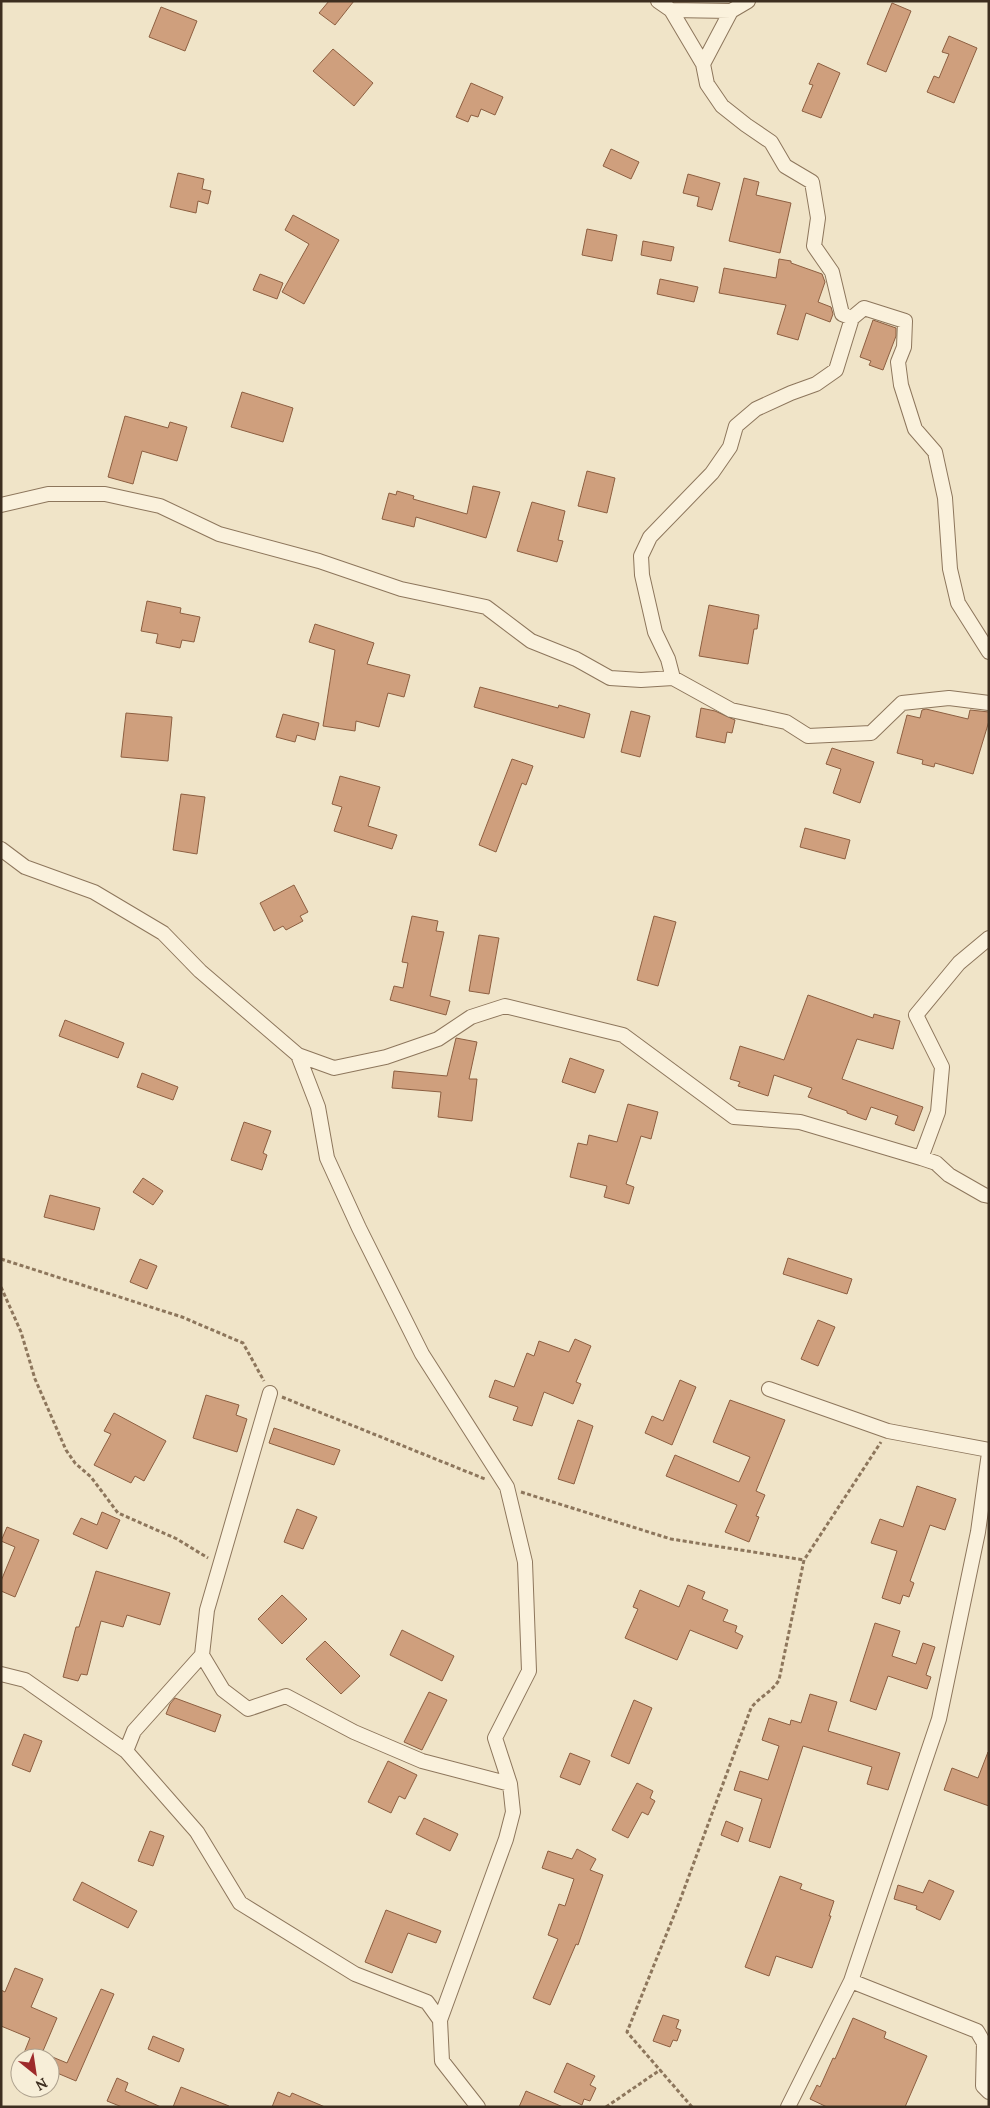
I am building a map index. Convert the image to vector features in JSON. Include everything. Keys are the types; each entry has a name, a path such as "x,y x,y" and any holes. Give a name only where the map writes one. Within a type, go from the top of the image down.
{"street":[{"path":"658,1 671,10 704,64 707,84 722,106 746,126 771,142 785,166 812,182 818,218 814,246 832,272 842,314 852,318"},
{"path":"671,10 731,11 748,1"},
{"path":"704,64 731,11"},
{"path":"673,678 668,659 655,632 642,575 640,556 650,537 673,511 712,473 730,447 736,426 756,409 791,392 816,384 836,370 852,318 864,308 905,321 904,347 898,362 902,385 915,430 935,452 945,498 950,569 958,603 989,652"},
{"path":"1,505 48,494 106,494 160,506 219,534 319,561 401,589 486,607 531,641 576,659 610,678 641,680 673,678 731,710 786,722 808,736 871,733 902,704 949,698 989,703"},
{"path":"1,848 25,867 94,892 162,933 200,971 298,1055 334,1068 386,1057 438,1039 471,1017 505,1006 623,1035 734,1117 800,1122 921,1158 936,1164 949,1174 984,1195 989,1196"},
{"path":"921,1158 938,1112 942,1067 916,1015 959,963 989,938"},
{"path":"298,1055 318,1107 327,1158 359,1228 422,1354 506,1487 525,1562 529,1671 495,1738 510,1784 513,1812 506,1840 440,2020 442,2061 478,2107"},
{"path":"769,1389 888,1430 989,1451 978,1532 939,1718 851,1980 788,2107"},
{"path":"126,1751 134,1730 202,1655 207,1610 270,1393"},
{"path":"202,1655 223,1690 248,1709 286,1696 354,1732 422,1761 510,1784"},
{"path":"1,1674 26,1680 126,1751 197,1832 240,1903 355,1974 427,2002 440,2020"},
{"path":"851,1980 977,2031 984,2043 983,2086 989,2092"}],"path":[{"path":"1,1259 182,1317 243,1343 270,1393 506,1487 671,1539 804,1560"},
{"path":"1,1287 20,1332 35,1379 66,1450 76,1463 90,1476 118,1513 177,1539 220,1564"},
{"path":"692,2107 627,2032 679,1903 751,1708 756,1701 776,1686 779,1680 804,1560 888,1430"},
{"path":"606,2107 660,2070"}],"building":[{"path":"329,1 354,1 335,25 319,13"},
{"path":"892,3 911,11 886,72 867,64"},
{"path":"161,7 197,21 185,51 149,37"},
{"path":"949,36 977,48 954,103 927,92 934,76 939,78 949,54 942,52"},
{"path":"333,49 373,83 354,106 313,71"},
{"path":"818,63 840,73 821,118 802,111 813,85 809,84"},
{"path":"471,83 503,97 495,115 481,109 478,117 471,115 468,122 456,117"},
{"path":"611,149 639,162 631,179 603,166"},
{"path":"178,173 204,179 202,189 211,191 208,204 198,201 196,213 170,207"},
{"path":"688,174 720,183 712,210 697,206 699,197 683,193"},
{"path":"744,178 759,182 756,195 791,203 780,253 729,241"},
{"path":"293,215 339,240 304,304 282,292 309,244 285,230"},
{"path":"587,229 617,235 612,261 582,255"},
{"path":"643,241 674,247 671,261 641,255"},
{"path":"779,259 791,261 791,263 822,274 825,282 818,302 831,307 833,314 830,322 806,313 798,340 777,334 786,305 719,293 724,268 776,278"},
{"path":"260,274 283,283 277,299 253,290"},
{"path":"660,279 698,287 694,302 657,294"},
{"path":"873,320 896,328 896,336 883,370 869,365 871,361 860,357"},
{"path":"242,392 293,408 283,442 231,427"},
{"path":"125,416 168,428 170,422 187,427 177,461 142,451 133,484 108,477"},
{"path":"587,471 615,478 607,513 578,506"},
{"path":"473,486 500,492 486,538 416,517 414,527 382,519 389,493 396,495 397,491 414,496 413,499 467,514"},
{"path":"532,502 565,511 558,540 563,541 557,562 517,551"},
{"path":"147,601 181,608 180,613 200,617 194,642 182,640 180,648 156,643 158,634 141,631"},
{"path":"709,605 759,615 757,629 754,629 748,664 699,656"},
{"path":"315,624 374,643 367,664 410,675 404,697 388,693 379,727 356,721 355,731 323,726 335,650 309,642"},
{"path":"480,687 558,708 559,705 590,714 584,738 474,707"},
{"path":"701,708 715,711 735,720 732,733 727,732 725,743 696,737"},
{"path":"926,709 968,719 970,710 989,712 989,721 973,774 935,763 934,767 922,764 923,760 897,753 907,715 920,718 922,710"},
{"path":"631,711 650,716 640,757 621,752"},
{"path":"126,713 172,717 168,761 121,757"},
{"path":"283,714 319,723 315,740 297,735 295,742 276,737"},
{"path":"832,748 874,762 860,803 833,793 841,769 826,764"},
{"path":"512,759 533,766 526,785 522,783 496,852 479,845"},
{"path":"340,776 380,787 368,826 397,835 392,849 334,831 342,807 332,804"},
{"path":"181,794 205,797 197,854 173,850"},
{"path":"805,828 850,840 845,859 800,847"},
{"path":"294,885 308,912 300,916 303,921 286,930 283,926 274,931 260,903"},
{"path":"412,916 438,921 436,931 444,932 430,996 450,1001 446,1015 390,1000 394,986 403,988 408,963 402,962"},
{"path":"654,916 676,922 658,986 637,980"},
{"path":"479,935 499,938 489,994 469,991"},
{"path":"808,995 873,1018 874,1014 900,1021 893,1049 857,1039 842,1079 923,1107 914,1131 895,1124 898,1116 871,1107 866,1120 847,1113 847,1111 808,1097 812,1088 774,1075 768,1096 738,1086 740,1082 730,1079 740,1046 784,1060"},
{"path":"65,1020 124,1043 118,1058 59,1036"},
{"path":"456,1038 477,1042 469,1079 477,1079 472,1121 438,1117 441,1092 392,1088 394,1071 447,1076"},
{"path":"570,1058 604,1070 595,1093 562,1082"},
{"path":"142,1073 178,1087 173,1100 137,1087"},
{"path":"628,1104 658,1112 651,1139 641,1136 626,1184 634,1187 629,1204 604,1197 607,1186 570,1177 578,1143 587,1145 589,1135 617,1142"},
{"path":"244,1122 271,1131 263,1153 267,1155 262,1170 231,1160"},
{"path":"143,1178 163,1191 153,1205 133,1192"},
{"path":"50,1195 100,1208 94,1230 44,1217"},
{"path":"788,1258 852,1279 847,1294 783,1274"},
{"path":"140,1259 157,1266 147,1289 130,1282"},
{"path":"818,1320 835,1327 818,1366 801,1359"},
{"path":"575,1339 591,1346 576,1382 581,1384 573,1404 544,1392 532,1426 513,1420 518,1407 489,1397 495,1380 514,1387 527,1353 534,1356 539,1341 569,1352"},
{"path":"680,1380 696,1387 672,1445 645,1433 652,1416 663,1421"},
{"path":"206,1395 239,1405 236,1415 247,1419 237,1452 193,1438"},
{"path":"730,1400 785,1420 756,1491 765,1495 756,1516 759,1517 749,1542 725,1532 737,1505 666,1476 675,1455 739,1482 750,1457 713,1442"},
{"path":"114,1413 166,1441 144,1481 135,1476 131,1483 94,1465 111,1434 104,1431"},
{"path":"578,1420 593,1426 574,1484 558,1479"},
{"path":"274,1428 340,1450 334,1465 269,1443"},
{"path":"917,1486 956,1499 945,1530 930,1525 910,1581 914,1583 909,1597 903,1595 900,1604 882,1598 897,1551 871,1543 880,1519 903,1527"},
{"path":"297,1509 317,1517 303,1549 284,1542"},
{"path":"102,1512 120,1520 107,1549 73,1534 81,1518 97,1525"},
{"path":"7,1527 39,1540 15,1597 1,1591 1,1581 15,1547 1,1541"},
{"path":"96,1571 170,1593 160,1625 127,1615 123,1627 101,1621 87,1675 81,1674 78,1681 63,1677 76,1627 79,1627"},
{"path":"688,1585 705,1592 702,1599 728,1610 723,1621 737,1626 735,1632 743,1636 737,1649 690,1630 677,1660 625,1638 638,1609 633,1607 640,1590 679,1607"},
{"path":"282,1595 307,1619 282,1644 258,1619"},
{"path":"875,1623 900,1631 892,1656 916,1664 923,1643 935,1647 926,1675 931,1677 927,1689 888,1676 876,1710 850,1701"},
{"path":"402,1630 454,1656 442,1681 390,1655"},
{"path":"325,1641 360,1676 341,1694 306,1659"},
{"path":"429,1692 447,1700 422,1750 404,1742"},
{"path":"810,1694 837,1702 828,1731 900,1753 888,1790 867,1784 872,1767 803,1746 770,1848 749,1841 762,1799 734,1790 740,1771 768,1780 779,1746 762,1740 769,1718 790,1725 791,1720 801,1723"},
{"path":"175,1698 221,1715 215,1732 166,1714"},
{"path":"634,1700 652,1708 629,1764 611,1756"},
{"path":"24,1734 42,1741 30,1772 12,1765"},
{"path":"988,1752 989,1806 944,1790 952,1768 978,1778"},
{"path":"570,1753 590,1761 580,1785 560,1777"},
{"path":"388,1761 417,1775 405,1799 399,1796 391,1813 368,1802"},
{"path":"637,1783 653,1791 650,1798 655,1801 648,1815 642,1812 628,1838 612,1830"},
{"path":"424,1818 458,1834 450,1851 416,1834"},
{"path":"726,1821 743,1828 738,1842 721,1835"},
{"path":"150,1831 164,1836 153,1866 138,1861"},
{"path":"577,1849 596,1859 590,1870 603,1875 578,1945 576,1944 550,2005 533,1998 558,1939 548,1935 559,1904 565,1906 574,1879 542,1868 548,1851 572,1859"},
{"path":"780,1876 802,1884 800,1889 834,1901 829,1916 831,1916 812,1968 776,1956 769,1976 745,1967"},
{"path":"929,1880 954,1891 940,1920 916,1909 917,1906 894,1899 898,1885 923,1893"},
{"path":"82,1882 137,1911 128,1928 73,1900"},
{"path":"386,1910 441,1931 436,1943 408,1933 392,1973 365,1962"},
{"path":"15,1968 43,1979 31,2007 57,2018 44,2048 26,2048 30,2038 1,2026 1,1990 5,1992"},
{"path":"101,1989 114,1994 76,2081 60,2074 60,2060 67,2063"},
{"path":"663,2015 679,2020 676,2028 681,2030 677,2041 673,2040 670,2047 653,2041"},
{"path":"853,2018 886,2032 884,2038 927,2056 905,2107 827,2107 810,2099 817,2085 820,2087 833,2058 835,2059"},
{"path":"153,2036 184,2049 179,2062 148,2049"},
{"path":"567,2063 595,2076 590,2085 596,2088 590,2101 584,2099 582,2105 554,2092"},
{"path":"117,2078 128,2083 125,2091 161,2107 122,2107 107,2101"},
{"path":"181,2087 229,2106 229,2107 173,2107"},
{"path":"526,2091 563,2107 519,2107"},
{"path":"278,2092 290,2097 292,2093 325,2107 272,2107"}]}
